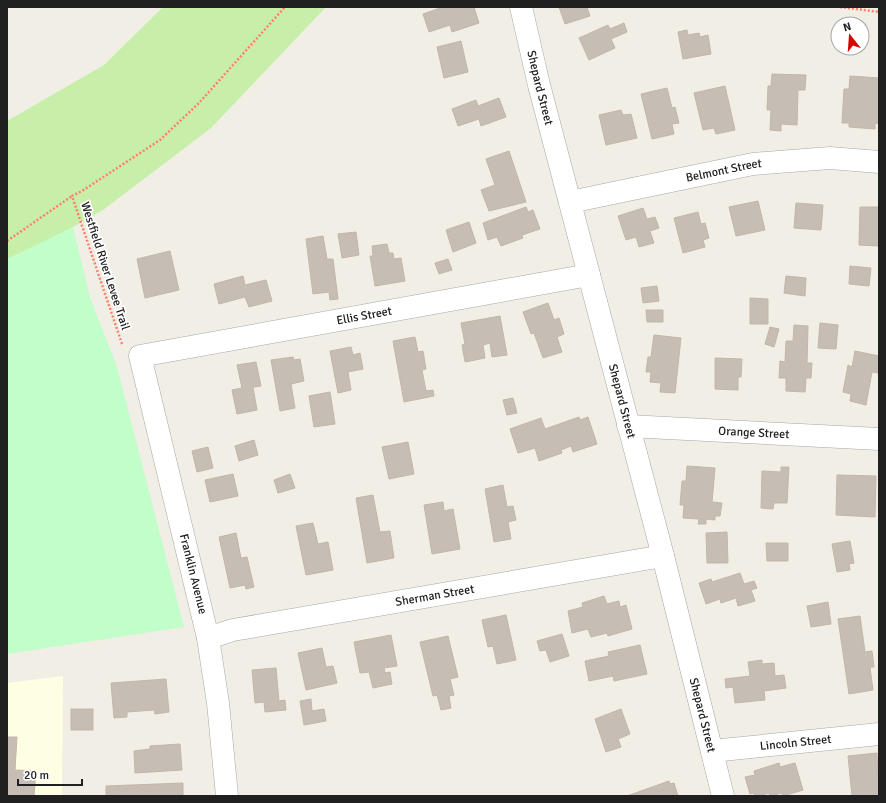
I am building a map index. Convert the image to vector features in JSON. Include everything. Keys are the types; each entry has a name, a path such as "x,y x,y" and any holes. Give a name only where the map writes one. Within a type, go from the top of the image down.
{"street":[{"name":"Shepard Street","path":"521,7 539,85 663,556 723,796"},
{"name":"Belmont Street","path":"570,202 753,164 830,158 879,162"},
{"name":"Ellis Street","path":"140,356 589,275"},
{"name":"Franklin Avenue","path":"140,356 208,638 218,703 227,796"},
{"name":"Orange Street","path":"628,426 879,439"},
{"name":"Sherman Street","path":"208,638 233,630 663,556"},
{"name":"Lincoln Street","path":"712,751 879,734"}],"path":[{"name":"Westfield River Levee Trail","path":"7,241 72,196 160,140 199,103 285,7"},
{"path":"840,7 879,12"},
{"name":"Westfield River Levee Trail","path":"72,196 121,344 140,356"}],"shaded area":[{"path":"63,676 62,796 7,796 7,683"}],"green space":[{"path":"163,7 326,7 211,128 103,210 59,235 7,259 7,121 104,65"},
{"path":"73,227 90,297 117,367 184,627 7,654 7,259"}],"building":[{"path":"443,7 449,7 450,9 457,7 474,7 479,23 452,32 450,25 429,32 423,14"},
{"path":"559,7 587,7 590,16 565,24"},
{"path":"624,23 627,32 611,39 615,48 589,60 579,38 608,25 610,29"},
{"path":"687,30 688,35 699,33 700,37 708,35 711,54 683,59 678,32"},
{"path":"461,41 468,72 444,78 437,47"},
{"path":"772,74 806,75 805,90 798,90 797,125 781,124 781,131 770,130 771,110 767,110 768,86 771,86"},
{"path":"850,76 879,78 879,124 875,123 875,129 849,127 849,123 842,123 844,89 849,89"},
{"path":"725,86 735,130 716,134 714,128 703,130 694,93"},
{"path":"667,88 672,108 675,107 679,123 672,124 674,134 652,139 641,94"},
{"path":"499,98 506,117 481,126 479,119 458,126 452,109 476,100 478,106"},
{"path":"621,110 623,115 631,114 637,138 606,145 599,115"},
{"path":"509,151 526,202 489,211 481,190 495,185 486,159"},
{"path":"758,201 765,230 736,236 729,207"},
{"path":"796,203 823,205 821,230 794,228"},
{"path":"526,207 528,212 533,210 540,229 522,235 523,238 501,246 497,237 488,240 483,223"},
{"path":"860,207 879,207 879,246 859,245"},
{"path":"643,208 647,219 655,217 659,228 650,231 654,243 639,247 636,237 626,240 618,216"},
{"path":"698,212 701,224 705,223 709,238 703,240 705,247 683,253 674,218"},
{"path":"469,222 476,243 453,252 446,230"},
{"path":"356,232 359,255 342,258 338,234"},
{"path":"323,236 327,259 333,259 338,299 330,300 329,292 313,294 306,239"},
{"path":"387,244 389,253 393,253 394,259 401,258 405,281 375,286 370,256 373,256 372,246"},
{"path":"170,251 179,290 145,298 137,259"},
{"path":"448,259 452,270 439,274 435,263"},
{"path":"850,266 871,268 869,286 849,284"},
{"path":"243,276 245,285 266,280 272,301 249,307 245,297 219,304 214,284"},
{"path":"786,276 806,278 805,296 784,293"},
{"path":"657,286 659,301 643,303 641,288"},
{"path":"750,298 768,299 768,324 750,324"},
{"path":"548,303 554,320 559,318 564,334 557,337 562,352 543,358 534,333 531,334 523,312"},
{"path":"646,310 663,310 663,322 647,322"},
{"path":"500,316 507,355 492,357 490,343 483,345 485,358 465,362 462,345 465,344 461,323"},
{"path":"820,323 838,325 836,349 818,348"},
{"path":"794,325 808,326 807,363 812,363 811,378 806,378 805,392 786,391 786,378 779,378 780,361 785,362 786,341 793,341"},
{"path":"770,327 779,329 774,347 765,344"},
{"path":"654,335 681,338 675,393 660,392 661,383 650,382 651,372 646,372 648,357 651,357"},
{"path":"415,337 418,352 423,351 426,369 422,370 426,391 433,390 434,396 404,402 393,341"},
{"path":"351,347 353,355 360,353 363,369 348,372 351,390 338,393 330,351"},
{"path":"855,351 879,356 878,373 872,372 866,405 850,401 851,394 843,392 848,365 852,367"},
{"path":"293,357 294,360 300,359 304,381 291,384 295,408 280,411 271,360"},
{"path":"715,358 742,359 741,377 738,377 738,390 715,389"},
{"path":"256,362 261,386 253,387 257,410 237,414 232,390 242,388 237,365"},
{"path":"330,392 335,424 314,427 309,396"},
{"path":"513,398 517,413 507,415 503,400"},
{"path":"579,417 580,420 588,417 597,444 573,452 571,446 561,450 562,453 539,461 535,448 518,453 510,429 541,418 545,429"},
{"path":"254,440 258,455 239,461 235,446"},
{"path":"408,442 414,474 389,479 382,447"},
{"path":"208,447 213,468 197,472 192,451"},
{"path":"687,466 715,468 712,502 722,503 720,516 715,516 715,520 706,519 706,524 698,524 699,519 683,518 684,505 680,505 682,481 686,481"},
{"path":"781,467 789,467 787,503 774,503 773,509 761,508 762,471 781,472"},
{"path":"233,474 238,496 210,502 205,480"},
{"path":"290,474 295,488 278,493 274,480"},
{"path":"837,475 876,476 875,517 836,515"},
{"path":"503,485 507,507 513,506 516,520 508,522 511,539 494,542 485,489"},
{"path":"373,495 380,532 390,531 394,558 367,563 356,498"},
{"path":"443,502 444,511 453,509 460,549 432,554 424,505"},
{"path":"313,523 318,544 328,542 333,570 306,575 296,526"},
{"path":"727,532 728,563 707,563 706,533"},
{"path":"236,533 241,558 247,557 254,587 246,589 245,585 230,588 219,537"},
{"path":"850,541 854,563 849,564 850,570 837,572 832,544"},
{"path":"766,543 788,543 788,561 767,561"},
{"path":"740,573 744,584 754,581 757,588 751,590 755,601 738,606 736,598 721,603 720,599 706,604 699,583 711,579 712,582"},
{"path":"604,596 607,604 619,601 620,607 626,605 632,629 608,636 607,633 591,637 588,629 572,633 568,611 583,607 582,603"},
{"path":"828,602 831,624 811,627 807,606"},
{"path":"506,615 516,660 497,664 493,646 488,647 482,620"},
{"path":"860,616 865,652 872,651 874,667 870,667 873,690 849,694 838,619"},
{"path":"562,634 569,656 550,662 546,650 540,651 537,641"},
{"path":"391,635 397,666 384,668 385,673 390,672 392,684 373,688 369,672 360,673 354,642"},
{"path":"448,636 458,677 450,679 454,695 449,696 451,708 441,710 437,695 433,696 420,642"},
{"path":"640,645 647,674 614,681 613,676 589,681 585,661 609,656 608,652"},
{"path":"322,648 326,667 333,666 337,683 306,690 298,653"},
{"path":"762,660 762,664 774,663 775,676 784,675 786,688 764,691 765,700 735,703 733,687 726,688 725,679 750,676 748,662"},
{"path":"276,668 279,701 285,700 286,710 265,712 264,702 255,703 252,670"},
{"path":"166,679 169,712 155,714 154,710 127,712 127,717 114,718 111,683"},
{"path":"311,699 312,711 324,709 326,721 304,725 300,701"},
{"path":"71,709 93,709 93,730 71,730"},
{"path":"621,709 630,734 618,739 621,747 606,752 595,719"},
{"path":"7,737 17,737 15,770 36,771 34,796 7,796"},
{"path":"180,744 182,770 135,773 134,751 150,749 150,746"},
{"path":"877,753 879,796 852,796 848,756"},
{"path":"779,763 780,767 795,763 803,790 783,796 781,793 772,796 770,796 769,793 758,796 755,796 754,793 750,794 745,777 755,775 754,771"},
{"path":"669,781 670,784 674,783 678,796 627,796"},
{"path":"183,783 183,796 106,796 106,786"}]}
